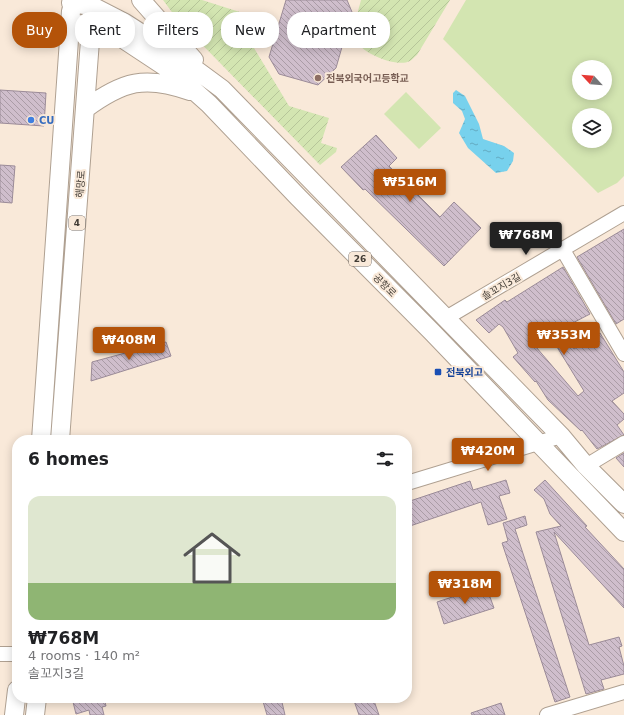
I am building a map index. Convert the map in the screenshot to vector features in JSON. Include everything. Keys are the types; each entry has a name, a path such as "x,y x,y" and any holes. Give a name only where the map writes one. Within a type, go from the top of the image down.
{"main road":[{"name":"26","path":"141,0 222,90"},
{"name":"공항로","path":"72,2 92,3 184,61 222,90 561,436 586,466 624,504"},
{"name":"4","path":"41,435 72,2"},
{"name":"공항로","path":"70,23 75,24"},
{"name":"공항로","path":"135,47 173,72 196,93 539,443 624,532"},
{"name":"해망로","path":"60,435 90,48"},
{"path":"85,109 104,95 122,86 138,83 154,82 171,84 196,93"},
{"path":"14,715 15,703"},
{"path":"35,715 37,703"}],"street":[{"name":"솔꼬지3길","path":"446,318 621,215"},
{"path":"563,250 624,354"},
{"path":"412,481 561,436"},
{"path":"586,466 624,443"},
{"path":"0,654 12,654"},
{"path":"547,715 624,692"}],"green space":[{"path":"163,0 202,0 240,12 221,12 221,48 254,48 289,106 329,118 321,143 337,148 336,152 320,165 205,48 213,48 213,12 172,12"},
{"path":"361,0 450,0 417,55 410,61 404,63 381,59 362,48 390,48 390,12 358,12"},
{"path":"466,0 624,0 624,176 617,183 598,193 443,39"},
{"path":"406,92 441,128 419,149 384,114"}],"water":[{"path":"456,90 465,96 479,124 483,139 504,146 514,153 513,161 507,171 496,173 468,148 459,133 465,119 462,111 453,103 453,93"}],"building":[{"path":"286,0 347,0 352,12 287,12 287,48 342,48 336,68 318,85 279,74 269,57 272,48 279,48 279,23"},
{"path":"0,90 46,93 44,126 0,123"},
{"path":"376,135 397,158 389,166 440,217 454,202 481,228 444,266 365,189 363,190 341,167"},
{"path":"0,165 15,166 12,203 0,202"},
{"path":"624,229 624,319 616,324 577,257"},
{"path":"563,267 590,314 561,329 574,349 600,333 624,372 624,393 612,401 624,414 624,419 617,425 624,435 597,449 582,430 581,431 548,400 536,381 535,382 513,357 518,353 503,327 499,324 489,333 476,320 505,300 507,302","holes":["546,329 584,391 578,396 530,340"]},
{"path":"166,342 171,356 91,381 92,362"},
{"path":"624,453 624,467 616,458"},
{"path":"506,480 510,493 499,496 507,519 488,525 481,502 412,525 412,500 470,481 473,490"},
{"path":"545,480 587,526 585,527 624,569 624,608 554,532 589,645 619,637 622,646 619,647 624,666 624,674 601,680 604,689 586,694 536,532 561,526 550,514 544,499 534,490"},
{"path":"525,516 527,525 515,529 570,697 555,702 502,543 508,541 503,523"},
{"path":"486,586 494,608 444,624 437,602"},
{"path":"73,703 105,703 106,706 102,707 104,715 90,715 89,710 76,714"},
{"path":"263,703 282,703 285,715 267,715"},
{"path":"355,703 375,703 379,715 359,715"},
{"path":"501,703 505,715 472,715 471,713"}],"place":[{"name":"전북외국어고등학교","path":"318,78"},
{"name":"CU","path":"31,120"},
{"name":"전북외고","path":"438,372"}]}
